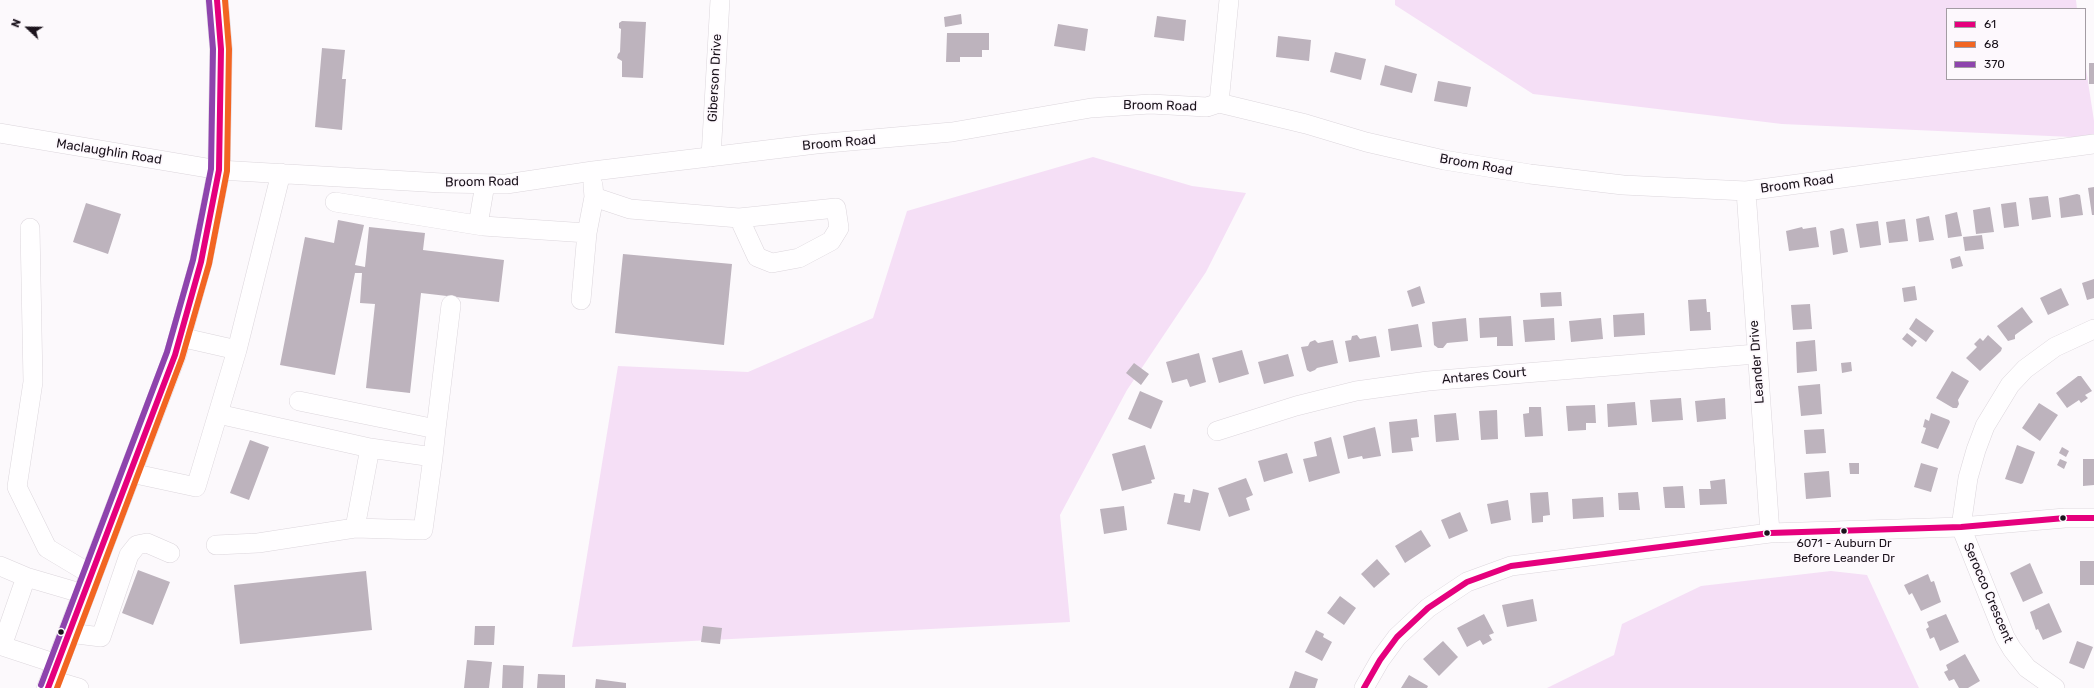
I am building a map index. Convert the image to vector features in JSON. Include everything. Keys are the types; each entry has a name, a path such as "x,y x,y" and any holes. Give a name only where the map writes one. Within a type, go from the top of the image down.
{"main road":[{"path":"52,677 131,473 180,337 201,262 219,170 220,49 217,0"}],"street":[{"name":"Giberson Drive","path":"711,157 720,0"},
{"path":"1219,103 1229,0"},
{"name":"Broom Road","path":"219,170 506,184 593,171 816,144 952,132 1091,108 1150,104 1207,107 1219,103 1306,124 1366,142 1444,160 1530,174 1623,185 1746,191 2094,144"},
{"name":"Maclaughlin Road","path":"0,133 219,170"},
{"path":"581,300 587,234 594,196 593,171"},
{"path":"131,473 196,487 237,350 281,173"},
{"path":"478,225 485,184"},
{"name":"Leander Drive","path":"1746,191 1756,354 1770,533"},
{"path":"594,196 630,209 740,218 836,208 839,228 831,242 799,258 772,262 757,257 740,218"},
{"path":"335,202 478,225 587,234"},
{"path":"30,228 33,382 17,486 47,548 88,585"},
{"path":"216,545 258,543 355,528 423,530 451,305"},
{"path":"1961,527 1968,478 1976,450 1985,426 2010,385 2025,369 2055,347 2094,329"},
{"path":"180,337 237,350"},
{"name":"Antares Court","path":"1217,431 1296,406 1356,391 1428,381 1756,354"},
{"path":"299,401 436,429"},
{"path":"218,414 370,448 433,457"},
{"path":"355,528 370,448"},
{"path":"1364,688 1380,660 1410,623 1437,600 1478,577 1526,562 1770,533 1961,527 2065,518 2094,518"},
{"name":"Serocco Crescent","path":"1961,527 2005,637 2012,649 2027,668 2055,688"},
{"path":"69,633 101,637 129,555 137,545 147,543 170,553"},
{"path":"0,566 26,577 88,585"},
{"path":"26,577 1,646 52,677 79,688"}],"shaded area":[{"path":"1395,0 2076,0 2077,8 1946,8 1946,80 2086,80 2086,69 2094,121 2094,138 1782,124 1533,94 1395,5"},
{"path":"1093,157 1192,186 1246,193 1206,272 1127,390 1060,515 1070,622 572,647 618,366 748,372 873,318 907,211"},
{"path":"1831,571 1867,575 1919,688 1547,688 1614,655 1622,624 1701,586"}],"building":[{"path":"961,14 962,24 945,27 944,17"},
{"path":"1157,16 1186,20 1184,41 1154,37"},
{"path":"622,21 646,22 643,78 622,77 622,61 617,58 620,52 621,29 619,28 619,23"},
{"path":"1058,24 1088,29 1085,51 1054,46"},
{"path":"947,33 989,33 989,50 982,50 982,57 960,57 960,62 946,62"},
{"path":"1278,36 1311,40 1309,61 1276,57"},
{"path":"322,48 345,50 342,79 346,79 342,130 315,127"},
{"path":"1335,52 1366,59 1361,80 1330,72"},
{"path":"2089,63 2094,63 2094,84 2089,84"},
{"path":"1385,65 1417,74 1412,93 1380,85"},
{"path":"1438,81 1471,87 1467,107 1434,101"},
{"path":"2094,187 2094,215 2092,215 2088,188"},
{"path":"2077,194 2080,195 2083,215 2061,218 2059,198"},
{"path":"2048,196 2051,217 2032,220 2029,198"},
{"path":"2016,202 2019,226 2004,228 2001,204"},
{"path":"86,203 121,214 108,254 73,242"},
{"path":"1990,207 1994,232 1976,234 1973,210"},
{"path":"1957,212 1962,236 1948,238 1945,215"},
{"path":"1929,216 1934,240 1919,242 1916,219"},
{"path":"1905,219 1908,241 1889,243 1886,222"},
{"path":"338,220 364,225 355,265 365,267 369,227 425,233 423,250 504,260 499,302 421,293 410,393 366,388 375,304 360,303 362,273 355,273 335,375 280,365 305,237 334,243"},
{"path":"1878,221 1881,245 1860,248 1856,224"},
{"path":"1802,227 1803,229 1816,227 1819,247 1789,251 1786,231"},
{"path":"1842,228 1844,229 1848,252 1833,255 1830,231"},
{"path":"1982,235 1984,249 1965,251 1963,237"},
{"path":"623,254 732,264 724,345 615,333"},
{"path":"1960,256 1963,266 1952,269 1950,259"},
{"path":"2094,279 2094,298 2087,300 2082,283"},
{"path":"1420,286 1425,303 1412,307 1407,291"},
{"path":"1915,286 1917,300 1904,302 1902,288"},
{"path":"2061,288 2069,305 2048,315 2040,298"},
{"path":"1561,292 1562,306 1541,307 1540,293"},
{"path":"1706,299 1707,312 1710,312 1711,330 1690,331 1688,300"},
{"path":"1810,304 1812,329 1793,330 1791,305"},
{"path":"2022,307 2033,322 2015,335 2015,339 2008,341 1997,326"},
{"path":"1644,313 1645,335 1614,337 1613,315"},
{"path":"1511,316 1513,346 1497,346 1497,337 1480,338 1479,318"},
{"path":"1466,318 1468,341 1447,343 1443,348 1438,348 1434,345 1432,322"},
{"path":"1554,318 1555,340 1525,342 1523,320"},
{"path":"1601,318 1603,339 1571,342 1569,321"},
{"path":"1916,318 1934,331 1926,342 1909,329"},
{"path":"1418,324 1422,347 1391,351 1388,329"},
{"path":"1907,333 1917,341 1912,347 1902,339"},
{"path":"1357,335 1360,339 1376,336 1380,357 1349,362 1345,341 1351,340 1352,336"},
{"path":"1988,335 2002,348 2001,351 1980,371 1966,358 1977,347 1974,344 1980,338 1983,341"},
{"path":"1315,340 1318,343 1333,340 1338,363 1317,368 1310,372 1307,370 1301,347 1308,346 1310,342"},
{"path":"1815,340 1817,371 1797,373 1796,342"},
{"path":"1242,350 1249,374 1219,383 1212,358"},
{"path":"1199,353 1206,382 1190,387 1187,379 1172,383 1166,362"},
{"path":"1288,354 1294,376 1264,384 1258,362"},
{"path":"1851,362 1852,371 1842,373 1841,363"},
{"path":"1134,363 1149,374 1141,385 1126,373"},
{"path":"1952,371 1969,381 1958,400 1959,404 1957,408 1953,408 1936,398"},
{"path":"2078,376 2081,376 2092,391 2085,395 2088,398 2081,403 2079,400 2067,408 2056,393"},
{"path":"1820,384 1822,414 1801,416 1798,386"},
{"path":"1140,391 1163,401 1151,429 1128,419"},
{"path":"1681,398 1683,420 1652,422 1650,400"},
{"path":"1725,398 1726,419 1697,422 1695,401"},
{"path":"1635,402 1637,425 1608,427 1607,404"},
{"path":"2039,403 2058,415 2040,441 2022,428"},
{"path":"1595,405 1596,423 1586,423 1586,430 1568,431 1566,406"},
{"path":"1529,407 1541,407 1543,436 1525,437 1523,414 1529,413"},
{"path":"1497,410 1498,439 1481,440 1479,411"},
{"path":"1456,413 1459,440 1436,442 1434,415"},
{"path":"1931,413 1949,420 1950,422 1938,449 1921,443 1926,428 1923,427 1925,419 1929,421"},
{"path":"1417,419 1419,437 1411,438 1413,451 1392,453 1389,422"},
{"path":"1375,427 1381,456 1363,459 1362,456 1348,459 1343,436"},
{"path":"1824,429 1826,453 1806,454 1804,430"},
{"path":"1331,437 1340,473 1309,482 1303,459 1317,456 1314,442"},
{"path":"250,440 269,447 249,500 230,493"},
{"path":"1145,445 1155,479 1151,480 1152,483 1122,491 1112,454"},
{"path":"2017,445 2035,452 2023,483 2021,484 2005,479"},
{"path":"2062,447 2069,451 2066,457 2059,453"},
{"path":"1287,453 1293,473 1264,482 1258,461"},
{"path":"2060,459 2067,462 2064,469 2057,465"},
{"path":"2083,459 2094,459 2094,485 2083,486"},
{"path":"1849,463 1859,463 1859,474 1850,474"},
{"path":"1921,463 1938,468 1931,492 1914,487"},
{"path":"1829,471 1831,497 1806,499 1804,473"},
{"path":"1246,478 1253,495 1246,498 1250,510 1229,517 1218,488"},
{"path":"1725,479 1727,504 1700,505 1699,489 1711,489 1710,481"},
{"path":"1683,486 1685,508 1665,508 1663,487"},
{"path":"1193,489 1209,493 1200,531 1167,524 1174,493 1185,495 1184,502 1190,503"},
{"path":"1548,492 1550,515 1543,516 1543,522 1532,523 1530,493"},
{"path":"1638,492 1640,510 1619,510 1618,493"},
{"path":"1603,497 1604,517 1573,519 1572,499"},
{"path":"1508,500 1511,520 1491,524 1487,504"},
{"path":"1124,506 1127,530 1104,534 1100,509"},
{"path":"1460,512 1468,531 1449,539 1441,520"},
{"path":"1421,530 1431,546 1405,563 1395,546"},
{"path":"1377,559 1390,574 1374,588 1361,574"},
{"path":"2080,561 2094,561 2094,585 2080,585"},
{"path":"2030,563 2043,593 2023,602 2010,573"},
{"path":"138,570 170,582 153,625 122,613"},
{"path":"366,571 372,630 240,644 234,585"},
{"path":"1928,574 1931,582 1934,581 1941,602 1921,611 1912,593 1909,595 1904,585"},
{"path":"1340,596 1356,608 1344,625 1327,613"},
{"path":"1533,599 1537,621 1507,627 1502,605"},
{"path":"2049,603 2062,632 2043,640 2038,629 2036,630 2030,612"},
{"path":"1484,614 1494,633 1489,635 1492,640 1483,645 1480,640 1467,647 1457,628"},
{"path":"1946,614 1959,642 1940,651 1934,637 1930,639 1926,629 1929,627 1927,622"},
{"path":"475,626 495,626 494,645 474,645"},
{"path":"703,626 722,628 720,644 701,642"},
{"path":"1316,630 1324,634 1323,637 1332,642 1322,661 1305,652"},
{"path":"1443,641 1458,657 1439,676 1423,659"},
{"path":"2077,641 2093,647 2084,669 2069,663"},
{"path":"1965,654 1980,681 1968,688 1959,688 1954,679 1949,681 1944,672 1948,670 1946,665"},
{"path":"467,660 492,662 489,688 464,688"},
{"path":"503,665 524,666 523,688 502,688"},
{"path":"1295,671 1318,679 1315,688 1289,688"},
{"path":"538,674 565,675 565,688 537,688"},
{"path":"1409,675 1428,686 1427,688 1401,688"},
{"path":"596,679 626,683 626,688 595,688"}],"transit line":[{"name":"61","path":"48,688 175,355 201,262 219,170 221,49 217,0"},
{"name":"68","path":"57,688 182,358 209,264 227,171 229,49 225,0"},
{"name":"370","path":"41,685 167,352 193,260 211,169 213,49 209,1"},
{"name":"61","path":"1364,688 1380,660 1397,637 1428,608 1467,582 1511,566 1770,533 1961,527 2065,518 2094,518"}],"place":[{"name":"6071 - Auburn Dr Before Leander Dr","path":"1844,531"}]}
